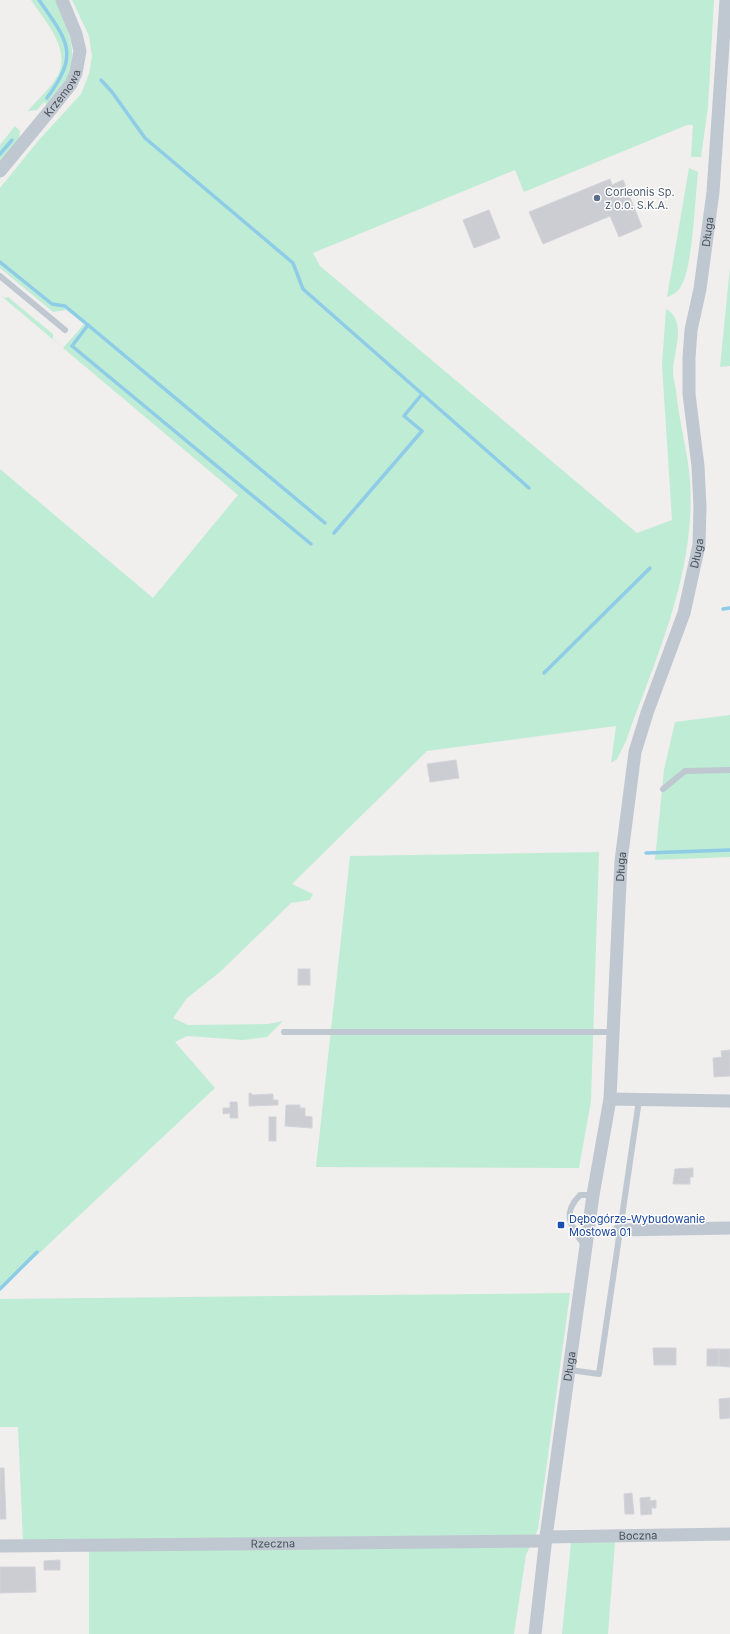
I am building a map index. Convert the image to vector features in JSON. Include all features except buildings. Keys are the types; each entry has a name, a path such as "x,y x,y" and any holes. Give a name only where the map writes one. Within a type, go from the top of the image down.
{"street":[{"name":"Krzemowa","path":"0,171 71,84 76,73 80,51 76,34 62,0"},
{"name":"Długa","path":"535,1634 545,1539 587,1249 593,1195 610,1099 621,861 635,752 647,713 684,613 699,546 700,507 698,466 689,394 689,358 691,330 700,289 713,192 726,0"},
{"path":"610,1099 730,1101"},
{"path":"619,1230 730,1228"},
{"name":"Boczna","path":"545,1539 730,1534"},
{"name":"Rzeczna","path":"0,1546 545,1539"}],"lane":[{"path":"0,276 65,330"},
{"path":"663,789 685,771 730,770"},
{"path":"284,1032 613,1032"},
{"path":"570,1370 599,1374 639,1100"},
{"path":"587,1249 570,1223 569,1210 573,1202 580,1196 593,1195"}],"green space":[{"path":"31,0 56,0 70,38 72,58 71,67 66,81 48,105 44,102 37,110 28,111 55,80 61,65 59,45 55,36"},
{"path":"72,0 714,0 708,107 701,157 691,157 693,125 687,125 524,192 515,170 313,253 320,266 637,533 672,520 662,365 666,309 676,320 678,336 673,375 690,481 690,515 687,549 672,614 626,741 617,759 611,763 616,726 427,751 292,884 313,894 310,900 291,903 220,972 187,998 173,1018 188,1025 268,1024 283,1021 267,1037 243,1040 187,1036 175,1042 215,1088 0,1290 0,469 153,598 238,495 63,348 84,324 66,310 53,312 0,268 0,188 38,141 81,94 89,74 92,56 89,36"},
{"path":"15,126 20,131 19,139 0,161 0,145"},
{"path":"689,168 698,172 691,248 685,277 680,288 675,293 667,297"},
{"path":"730,267 730,366 720,367"},
{"path":"0,295 5,298 8,297 53,334 53,339 62,347"},
{"path":"730,715 730,857 655,860 664,770 675,722"},
{"path":"599,852 591,1101 579,1168 316,1167 350,856"},
{"path":"570,1293 538,1529 526,1555 514,1634 89,1634 89,1542 23,1543 18,1427 0,1427 0,1299"},
{"path":"615,1542 608,1634 562,1634 571,1543"}],"waterway":[{"path":"39,0 63,38 67,58 64,70 47,98"},
{"path":"101,80 112,92 145,138 293,263 303,289 529,488"},
{"path":"0,154 12,140"},
{"path":"0,262 52,304 65,306 88,325 72,346 311,544"},
{"path":"88,325 325,523"},
{"path":"334,533 422,431 404,416 422,394"},
{"path":"544,673 650,568"},
{"path":"723,609 730,608"},
{"path":"646,853 730,850"},
{"path":"0,1289 37,1252"}],"place":[{"name":"Corleonis Sp. z o.o. S.K.A.","path":"597,198"},
{"name":"Dębogórze-Wybudowanie Mostowa 01","path":"561,1225"}]}
